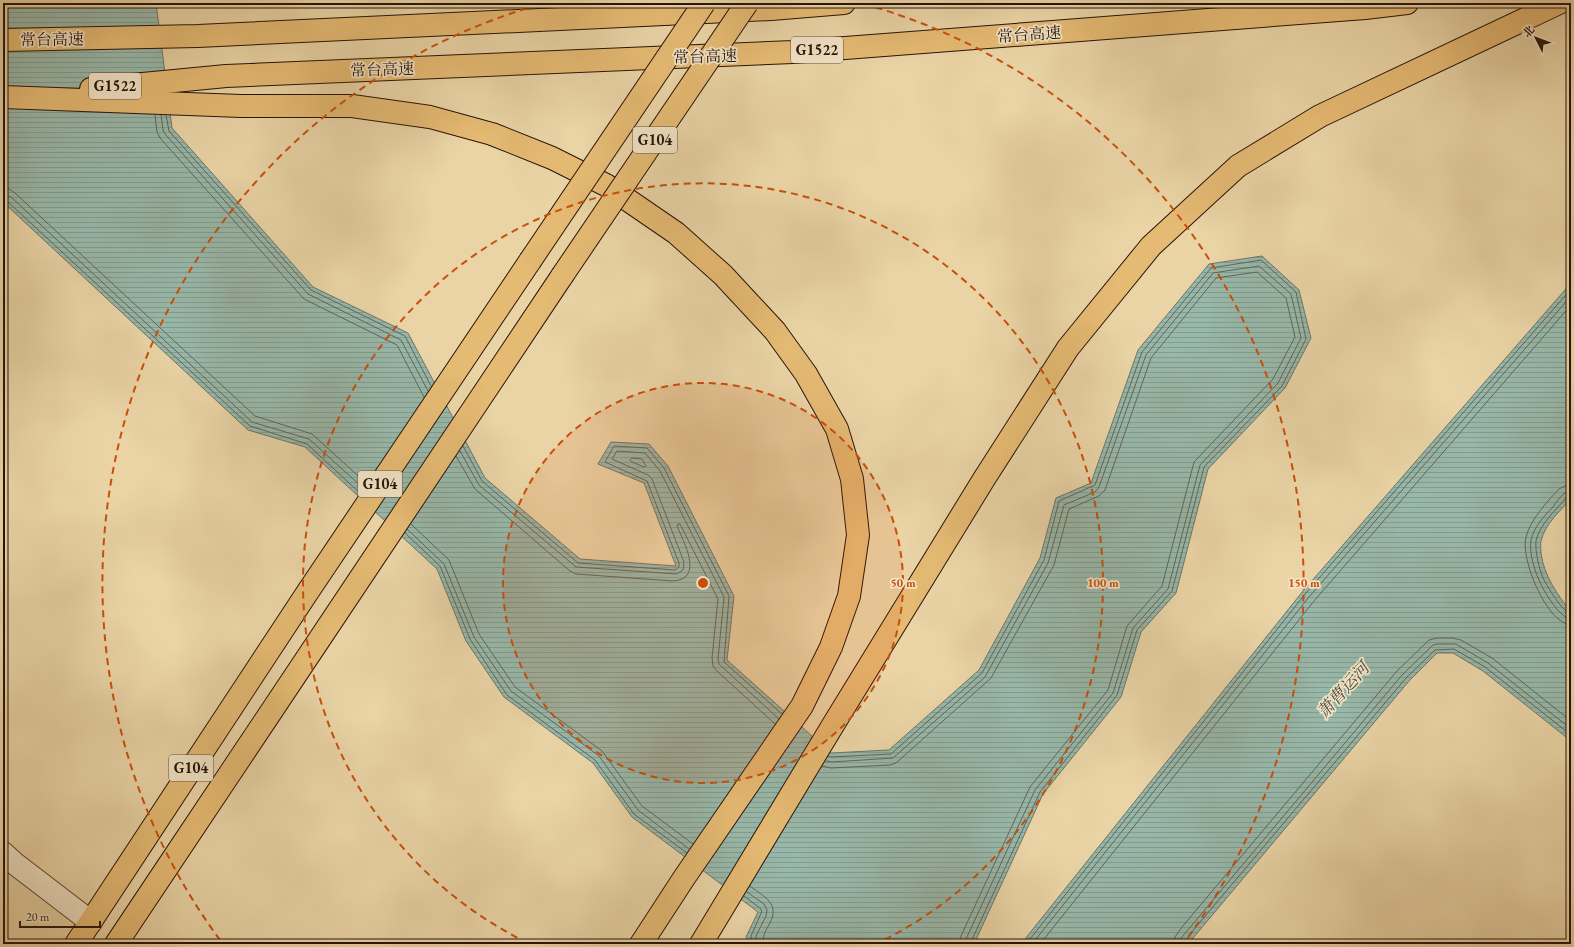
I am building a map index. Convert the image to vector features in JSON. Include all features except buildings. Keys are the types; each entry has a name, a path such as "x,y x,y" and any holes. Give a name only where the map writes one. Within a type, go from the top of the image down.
{"highway":[{"name":"G104","path":"76,944 307,593 704,3"},
{"name":"G104","path":"116,944 562,276 748,3"},
{"name":"常台高速","path":"3,40 198,36 771,9 844,3"},
{"name":"常台高速","path":"3,97 226,76 793,52 1365,8 1407,3"},
{"path":"701,944 984,479 1068,348 1151,246 1238,166 1320,116 1559,3"},
{"path":"3,97 241,106 352,106 430,117 492,134 552,158 606,186 676,233 723,275 770,325 806,374 837,429 852,479 858,535 849,596 831,647 802,706 684,878 641,944"}],"street":[{"path":"3,853 91,922"}],"water":[{"path":"3,3 156,3 172,128 313,287 408,333 485,478 580,559 676,566 644,483 598,464 611,442 649,444 668,466 734,596 727,660 831,753 889,750 979,670 1040,558 1056,498 1091,483 1138,350 1209,264 1262,256 1299,290 1311,338 1285,388 1208,469 1176,593 1141,632 1121,697 1043,794 974,944 749,944 746,937 758,912 632,817 593,763 504,697 466,641 437,569 305,447 248,430 3,202"},
{"name":"萧曹运河","path":"1571,283 1571,499 1549,523 1541,542 1541,553 1548,577 1571,612 1571,741 1483,671 1453,653 1437,653 1409,681 1188,944 1021,944 1303,591"}]}
